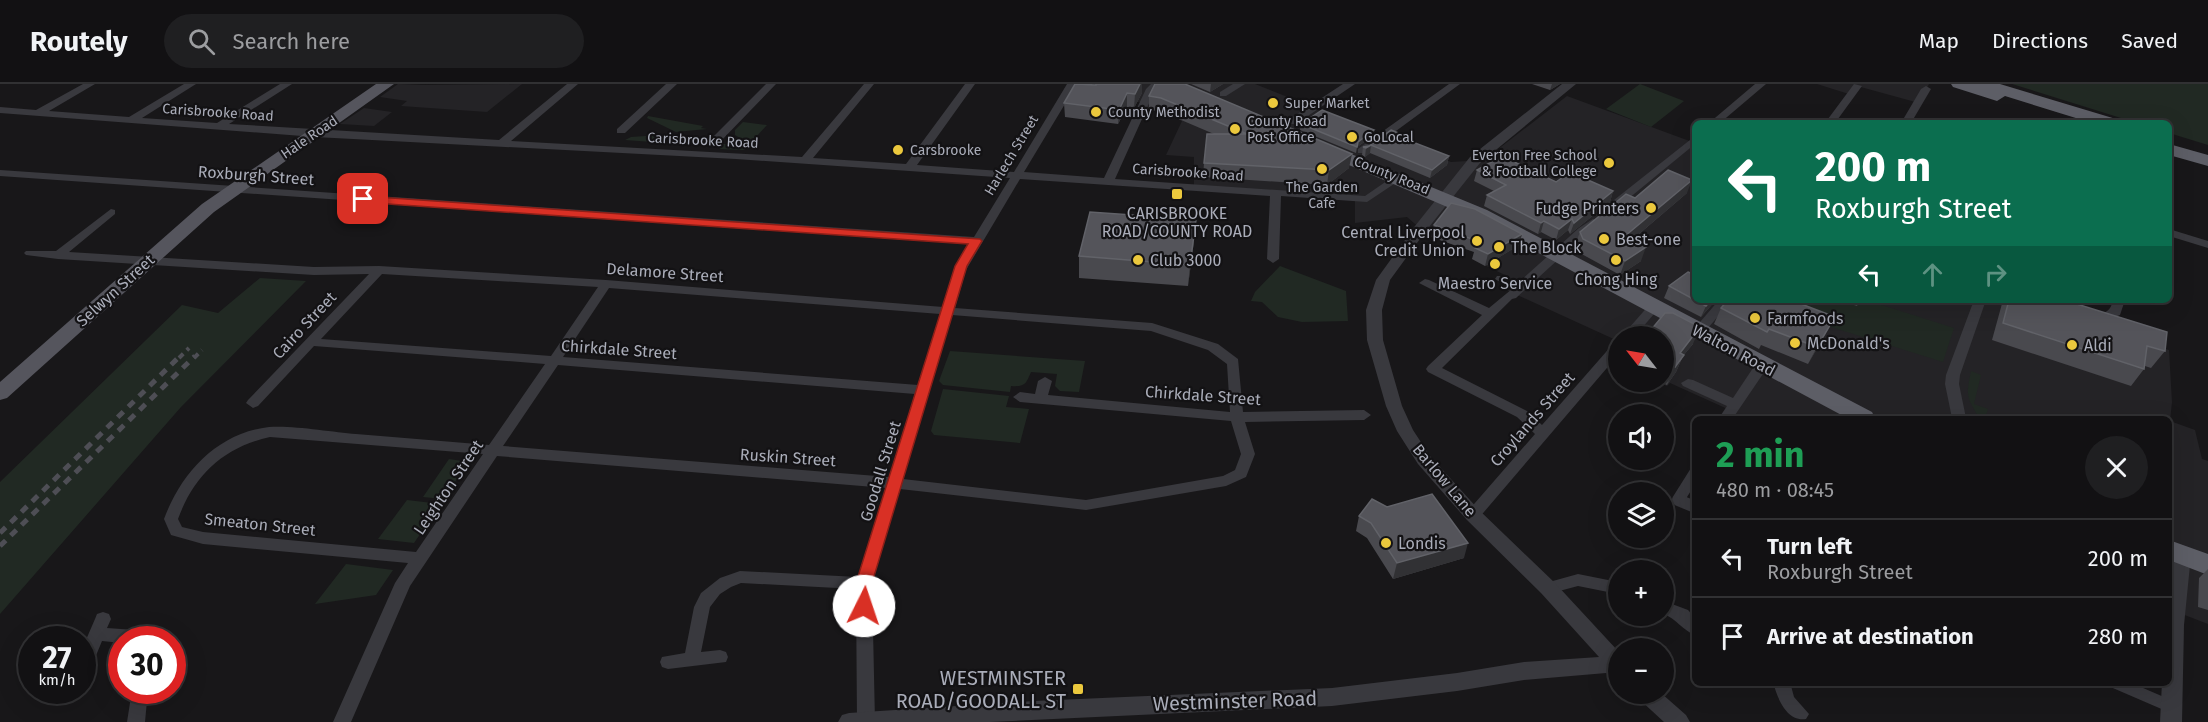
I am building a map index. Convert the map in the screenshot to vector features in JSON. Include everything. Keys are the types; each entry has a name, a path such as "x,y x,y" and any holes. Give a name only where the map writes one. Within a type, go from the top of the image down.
{"highway":[{"path":"1959,84 2074,120"},
{"path":"1983,84 2100,120"},
{"path":"1202,96 1227,102"},
{"name":"County Road","path":"1286,126 1446,198"},
{"path":"2172,142 2208,153"},
{"path":"2172,150 2208,161"},
{"name":"Walton Road","path":"1446,198 1860,416"},
{"path":"2176,552 2208,565"}],"main road":[{"name":"Hale Road","path":"232,189 386,84"},
{"name":"Selwyn Street","path":"0,393 232,189"}],"street":[{"path":"38,113 90,84"},
{"path":"129,121 191,84"},
{"path":"218,127 287,84"},
{"path":"501,144 573,84"},
{"path":"621,131 672,84"},
{"path":"715,141 771,84"},
{"path":"805,161 868,84"},
{"path":"909,168 970,84"},
{"name":"Harlech Street","path":"976,241 1072,84"},
{"path":"1108,181 1152,89 1157,84"},
{"path":"1227,102 1240,84"},
{"path":"1286,126 1350,84"},
{"path":"1362,151 1455,84"},
{"name":"Barlow Lane","path":"1570,84 1485,151 1383,280 1374,310 1375,340 1383,374 1405,431 1424,460 1473,515 1548,588 1608,653"},
{"path":"1718,120 1761,84"},
{"path":"1832,120 1857,86"},
{"path":"1908,120 1927,86"},
{"name":"Carisbrooke Road","path":"0,110 315,134 1017,174 1367,199 1398,178"},
{"path":"1543,434 1522,414 1433,369 1555,254 1663,170 1692,142"},
{"name":"Roxburgh Street","path":"0,173 976,241"},
{"path":"1274,259 1276,193"},
{"path":"58,255 111,212"},
{"path":"2172,233 2208,245"},
{"name":"Goodall Street","path":"860,721 864,583 961,266 976,241"},
{"name":"Delamore Street","path":"30,253 315,271 379,270 606,284 948,309 1152,327 1213,347 1233,362 1237,417"},
{"name":"Cairo Street","path":"253,403 379,270"},
{"path":"1501,279 1513,294"},
{"path":"1425,283 1491,314"},
{"name":"Leighton Street","path":"342,722 403,583 606,284"},
{"path":"1698,332 1723,303"},
{"path":"1959,416 1952,384 1953,375 1979,303"},
{"path":"2082,315 2105,318 2113,316 2119,303"},
{"path":"1637,326 1653,307"},
{"name":"Chirkdale Street","path":"312,342 858,383 924,390"},
{"name":"Croylands Street","path":"1473,515 1608,359"},
{"path":"1728,416 1762,365"},
{"path":"1040,398 1045,381"},
{"path":"1688,383 1736,405"},
{"name":"Chirkdale Street","path":"1020,397 1237,417 1364,415"},
{"name":"Ruskin Street","path":"270,432 895,483 1086,505 1227,481 1240,473 1248,454 1237,417"},
{"name":"Smeaton Street","path":"270,432 247,437 227,446 210,460 175,504 171,519 176,531 203,538 420,558"},
{"path":"1692,477 1678,500 1692,506"},
{"path":"2121,686 2172,714 2172,624 2176,552"},
{"path":"692,659 703,603 711,590 725,582 740,577 864,583"},
{"path":"1548,588 1578,580 1608,586"},
{"path":"1674,611 1682,615 1692,625"},
{"path":"96,636 100,626 108,628"},
{"path":"668,662 720,657"},
{"name":"Westminster Road","path":"860,721 1332,697 1457,682 1524,671 1608,665"},
{"path":"1782,686 1787,700 1800,714"},
{"path":"136,722 138,704"},
{"path":"1659,704 1679,722"}],"shaded area":[{"path":"398,84 522,84 487,112 401,106 407,101 380,97"},
{"path":"1076,84 1255,84 1451,162 1484,160 1567,96 1692,142 1692,303 2024,303 2169,350 2171,416 1731,416 1732,411 1674,385 1674,326 1608,326 1608,336 1502,288 1509,277 1472,259 1477,253 1429,236 1407,217 1355,223 1355,198 1194,188 1194,157 1166,155 1182,121 1162,111 1147,110 1145,103 1072,91"},
{"path":"1640,84 1684,101 1651,127 1606,109"},
{"path":"1817,84 1929,84 1919,103 1857,86 1852,95"},
{"path":"2012,84 2208,84 2208,145 2172,134 2172,120 2127,120"},
{"path":"364,108 392,112 374,126 340,124"},
{"path":"648,116 703,126 701,128 707,129 676,132 647,118"},
{"path":"743,122 767,125 744,150 719,149 723,144 738,144 742,139 735,135 735,130"},
{"path":"674,134 694,145 625,140 631,137"},
{"path":"1280,266 1346,291 1348,321 1302,322 1278,317 1262,302 1251,301 1255,292"},
{"path":"260,278 306,281 181,407 0,614 0,482 182,305 218,313"},
{"path":"1790,303 1875,303 1954,328 1943,362 1783,312"},
{"path":"950,351 1085,361 1079,392 1060,391 1055,386 1057,374 1031,372 1024,384 1011,386 1010,392 943,385 939,381"},
{"path":"1971,371 1981,375 1974,404 1988,409 1986,416 1978,416 1969,400"},
{"path":"943,389 1009,396 1006,407 1029,409 1020,443 934,435 931,431"},
{"path":"2172,422 2195,430 2202,459 2208,461 2208,624 2172,610"},
{"path":"449,459 469,462 443,499 423,497"},
{"path":"407,500 441,504 414,543 378,539"},
{"path":"346,564 393,570 376,595 315,604"}],"building":[{"path":"1075,84 1140,84 1135,94 1127,93 1119,110 1064,103"},
{"path":"1155,84 1185,84 1352,154 1329,170 1204,163 1207,134 1247,134 1161,98 1149,96"},
{"path":"1322,110 1374,130 1358,142 1357,147 1301,124"},
{"path":"1391,130 1406,136 1402,138 1449,156 1432,170 1371,145 1366,148 1363,147 1369,146"},
{"path":"1502,156 1556,182 1570,172 1613,191 1574,223 1572,219 1559,229 1544,221 1541,223 1487,195 1506,185 1477,170"},
{"path":"1668,170 1692,180 1625,236 1646,247 1625,261 1583,239 1580,232 1626,194 1635,198"},
{"path":"1451,203 1475,209 1522,234 1488,254 1475,248 1480,242 1434,225"},
{"path":"1162,209 1190,211 1188,219 1196,220 1190,265 1079,256 1090,212 1161,217"},
{"path":"1688,272 1692,274 1692,298 1669,286"},
{"path":"1725,303 1799,303 1835,317 1817,347 1769,329 1767,332 1721,308"},
{"path":"2008,303 2074,303 2167,332 2165,351 2147,346 2144,369 2003,323"},
{"path":"1665,313 1673,313 1700,327 1680,353 1684,355 1675,367 1674,326 1654,326"},
{"path":"1432,494 1468,543 1397,563 1371,523 1359,516 1372,499 1387,507"}],"railway":[{"path":"179,358 189,348"},
{"path":"194,358 202,350"},
{"path":"0,533 180,356"},
{"path":"0,546 195,356"}],"place":[{"name":"Super Market","path":"1273,103"},
{"name":"County Methodist","path":"1096,112"},
{"name":"County Road Post Office","path":"1235,129"},
{"name":"GoLocal","path":"1352,137"},
{"name":"Carsbrooke","path":"898,150"},
{"name":"Everton Free School & Football College","path":"1609,163"},
{"name":"The Garden Cafe","path":"1322,169"},
{"name":"CARISBROOKE ROAD/COUNTY ROAD","path":"1177,194"},
{"name":"Fudge Printers","path":"1651,208"},
{"name":"Best-one","path":"1604,239"},
{"name":"Central Liverpool Credit Union","path":"1477,241"},
{"name":"The Block","path":"1499,247"},
{"name":"Club 3000","path":"1138,260"},
{"name":"Chong Hing","path":"1616,260"},
{"name":"Maestro Service","path":"1495,264"},
{"name":"Farmfoods","path":"1755,318"},
{"name":"McDonald's","path":"1795,343"},
{"name":"Aldi","path":"2072,345"},
{"name":"Londis","path":"1386,543"},
{"name":"WESTMINSTER ROAD/GOODALL ST","path":"1078,689"}],"route":[{"path":"363,199 976,241 961,266 952,293 864,583 864,606"}]}
